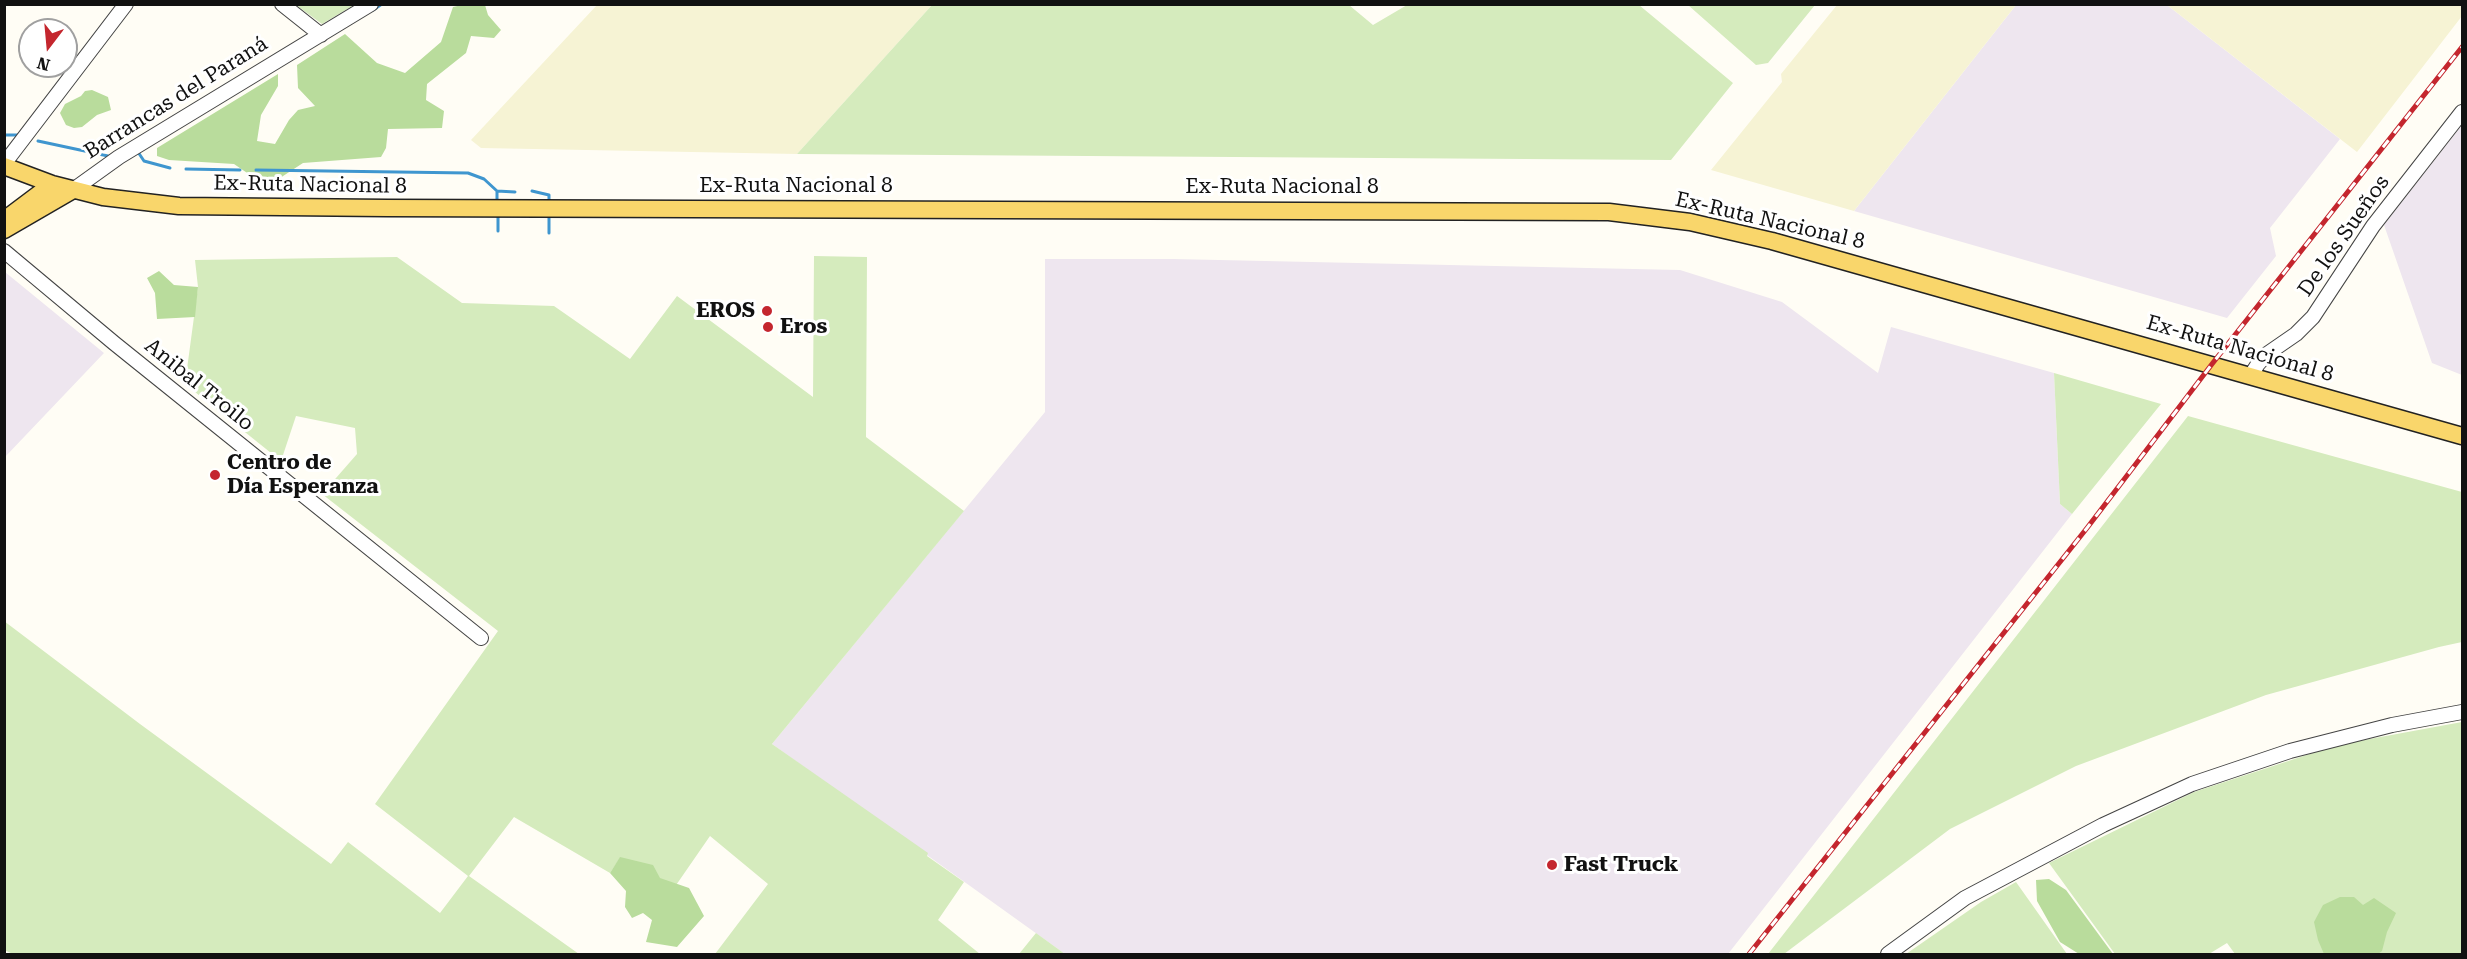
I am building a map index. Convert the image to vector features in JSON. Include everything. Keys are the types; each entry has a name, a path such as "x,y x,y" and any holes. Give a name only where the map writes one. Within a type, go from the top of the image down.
{"main road":[{"name":"Ex-Ruta Nacional 8","path":"4,165 52,184 113,199 190,206 1609,212 1690,222 1772,241 2463,436"},
{"path":"4,220 52,184"},
{"name":"Barrancas del Paraná","path":"4,230 73,190"}],"street":[{"path":"4,165 126,4"},
{"path":"282,4 321,35"},
{"name":"Barrancas del Paraná","path":"73,190 119,157 371,4"},
{"name":"De los Sueños","path":"2251,375 2267,354 2296,334 2313,317 2373,226 2463,112"},
{"name":"Anibal Troilo","path":"4,251 114,343 481,638"},
{"path":"1888,954 1965,897 2103,825 2192,784 2290,751 2392,724 2463,712"}],"shaded area":[{"path":"2462,4 2462,16 2357,152 2167,5"},
{"path":"597,5 932,5 797,154 481,148 471,140"},
{"path":"1837,5 2016,5 1854,211 1711,170 1782,82 1781,74"},
{"path":"2016,5 2167,5 2340,139 2270,228 2276,256 2227,318 1854,211"},
{"path":"2462,125 2462,375 2432,363 2384,225"},
{"path":"1045,259 1173,259 1680,270 1782,302 1878,373 1891,327 2054,373 2060,504 2072,514 1728,954 1065,954 772,744 1045,412"},
{"path":"5,272 104,353 4,457"}],"green space":[{"path":"466,4 485,5 488,15 501,30 494,38 471,36 466,53 427,84 426,100 444,111 442,128 388,129 386,148 381,157 303,163 280,178 256,179 234,164 169,160 157,156 157,148 278,74 278,86 261,115 257,141 275,144 289,120 298,110 315,106 298,88 297,65 345,34 377,63 405,73 441,42 453,7"},
{"path":"296,5 354,5 322,24"},
{"path":"932,5 1349,5 1373,25 1407,5 1639,5 1733,83 1671,160 797,154"},
{"path":"1688,5 1815,5 1768,63 1756,65"},
{"path":"92,90 108,97 111,110 97,115 82,127 74,128 66,125 60,113 65,104 81,96 85,91"},
{"path":"814,256 867,257 866,437 964,511 772,744 928,853 927,856 964,882 938,920 980,954 715,954 768,884 710,836 672,891 620,858 610,873 514,817 469,876 579,954 13,954 4,950 4,621 331,864 348,842 440,913 468,876 375,804 498,631 322,494 357,454 355,428 296,416 281,461 185,384 198,287 195,260 397,257 462,303 554,306 630,359 677,296 813,397"},
{"path":"159,271 174,285 198,287 195,317 157,319 155,293 147,278"},
{"path":"2054,373 2161,404 2072,514 2060,504"},
{"path":"2188,416 2462,492 2462,642 2266,695 2076,766 1950,829 1784,954 1768,954"},
{"path":"2462,722 2462,954 2235,954 2227,943 2209,954 2115,954 2049,863 2194,792 2337,745"},
{"path":"620,857 653,865 660,878 689,888 704,916 677,947 646,942 652,920 643,913 632,918 625,907 626,891 610,873"},
{"path":"2049,879 2066,890 2113,954 2079,954 2060,942 2037,901 2036,880"},
{"path":"2016,882 2067,954 1906,954 1981,902"},
{"path":"2340,897 2354,897 2363,905 2374,898 2396,913 2387,932 2382,951 2378,954 2324,954 2314,922 2323,905"},
{"path":"1036,933 1065,954 1019,954"}],"waterway":[{"path":"373,10 382,4"},
{"path":"4,135 19,135"},
{"path":"38,141 108,156"},
{"path":"138,152 144,161 170,168"},
{"path":"186,169 240,170"},
{"path":"256,170 468,173 484,179 497,191 497,200"},
{"path":"497,191 515,192"},
{"path":"532,191 549,195 549,200"},
{"path":"498,217 498,231"},
{"path":"549,217 549,233"}],"railway":[{"path":"1749,954 2087,528 2212,364 2462,47"}],"place":[{"name":"EROS","path":"767,311"},
{"name":"Eros","path":"768,327"},
{"name":"Centro de Día Esperanza","path":"215,475"},
{"name":"Fast Truck","path":"1552,865"}]}
